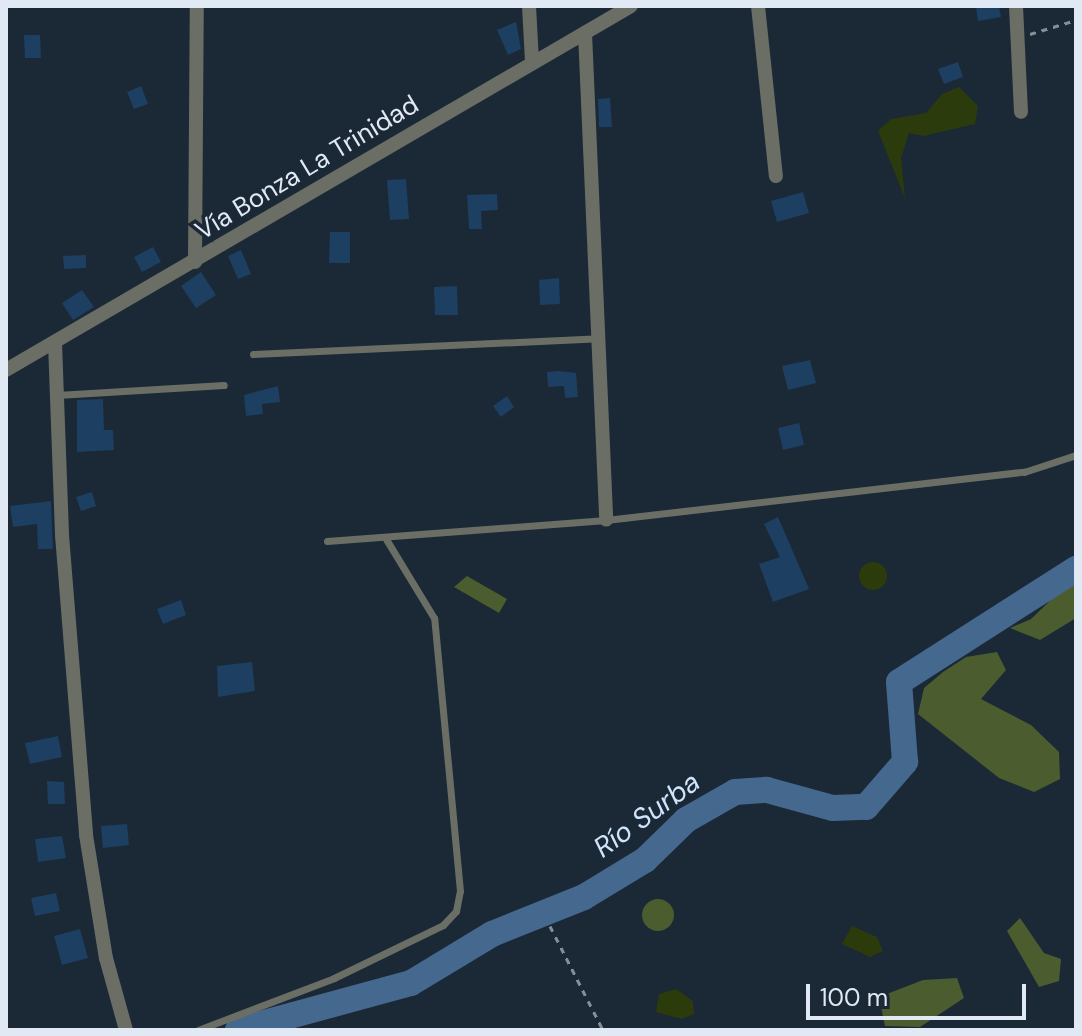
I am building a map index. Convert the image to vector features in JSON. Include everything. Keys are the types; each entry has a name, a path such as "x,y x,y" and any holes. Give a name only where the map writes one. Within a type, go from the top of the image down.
{"street":[{"path":"195,262 197,6"},
{"path":"529,6 532,62"},
{"name":"Vía Bonza La Trinidad","path":"6,370 631,6"},
{"path":"758,6 776,176"},
{"path":"1016,6 1021,112"},
{"path":"585,33 606,520"},
{"path":"55,343 86,835 106,958 126,1030"}],"lane":[{"path":"253,354 600,338"},
{"path":"57,395 224,385"},
{"path":"327,541 386,539 606,520 1024,472 1076,455"},
{"path":"198,1030 334,978 443,925 456,911 460,891 434,618 386,539"}],"path":[{"path":"1019,37 1076,20"},
{"path":"550,926 603,1030"}],"green space":[{"path":"959,87 978,106 975,124 923,136 909,133 901,158 905,198 878,131 891,119 926,113 942,94"},
{"path":"1076,556 1076,618 1040,640 1010,628 1031,619 1056,595"},
{"path":"873,562 883,566 887,576 883,586 873,590 863,586 859,576 863,566"},
{"path":"467,576 507,599 499,613 454,587"},
{"path":"997,652 1006,670 981,699 1031,725 1059,752 1060,779 1034,792 999,778 918,714 924,688 943,672 966,657"},
{"path":"658,899 669,904 674,915 669,926 658,931 647,926 642,915 647,904"},
{"path":"1020,918 1044,953 1061,959 1059,981 1039,987 1007,931"},
{"path":"852,926 877,937 883,951 870,957 842,944"},
{"path":"957,978 964,998 920,1027 885,1026 879,997 923,980"},
{"path":"676,989 693,1001 694,1014 681,1019 656,1012 659,994"}],"building":[{"path":"976,6 999,6 1001,17 978,21"},
{"path":"516,22 521,49 508,55 497,30"},
{"path":"24,35 40,35 41,58 25,58"},
{"path":"958,62 963,77 944,84 938,69"},
{"path":"141,86 148,104 134,109 127,92"},
{"path":"610,98 612,127 599,127 598,99"},
{"path":"406,179 409,219 390,220 387,180"},
{"path":"803,192 809,213 777,222 771,201"},
{"path":"497,194 498,210 481,211 482,229 469,229 467,195"},
{"path":"330,232 350,232 350,263 329,263"},
{"path":"153,247 161,262 142,272 134,257"},
{"path":"241,250 251,274 238,279 228,256"},
{"path":"86,255 86,268 64,269 63,256"},
{"path":"201,272 216,295 196,308 181,286"},
{"path":"559,278 560,304 540,305 539,280"},
{"path":"457,286 458,315 435,315 434,287"},
{"path":"82,290 94,307 73,320 62,303"},
{"path":"810,360 816,383 788,390 782,366"},
{"path":"547,372 576,373 578,397 565,398 564,386 548,387"},
{"path":"278,386 280,402 262,404 263,414 246,416 244,395"},
{"path":"507,396 514,407 501,417 493,406"},
{"path":"103,399 104,430 113,430 114,450 77,452 77,400"},
{"path":"799,423 804,445 783,450 778,428"},
{"path":"92,492 96,506 81,511 76,497"},
{"path":"51,501 53,549 38,549 37,524 13,527 10,506"},
{"path":"778,517 809,589 773,602 759,564 780,557 764,524"},
{"path":"181,600 186,615 163,624 157,609"},
{"path":"252,662 255,691 218,697 217,666"},
{"path":"58,736 62,757 30,764 25,743"},
{"path":"47,781 64,782 65,804 48,804"},
{"path":"127,824 129,845 103,848 101,826"},
{"path":"62,836 66,858 38,862 35,839"},
{"path":"56,893 60,911 35,916 31,898"},
{"path":"80,929 88,958 62,965 54,936"}],"waterway":[{"name":"Río Surba","path":"238,1030 411,983 492,934 584,897 645,860 686,820 735,792 767,790 833,808 866,807 905,762 899,682 1076,569"}]}
